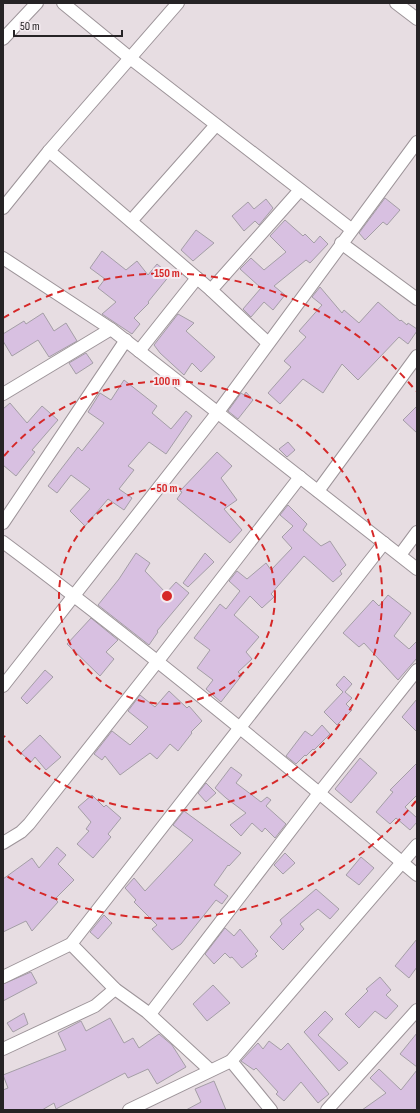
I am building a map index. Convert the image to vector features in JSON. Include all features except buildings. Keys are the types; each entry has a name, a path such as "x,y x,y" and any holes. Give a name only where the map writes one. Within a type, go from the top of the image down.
{"street":[{"path":"3,39 37,3"},
{"path":"63,3 130,58 351,229"},
{"path":"3,208 49,151 178,3"},
{"path":"396,3 417,19"},
{"path":"131,221 216,125"},
{"path":"3,686 218,412 351,229 417,142"},
{"path":"49,151 211,290 268,343"},
{"path":"211,290 300,190"},
{"path":"341,243 417,299"},
{"path":"3,259 126,340 417,569"},
{"path":"139,351 197,278"},
{"path":"3,394 111,329"},
{"path":"3,523 126,340"},
{"path":"318,491 417,356"},
{"path":"3,843 21,832 29,824 300,477"},
{"path":"400,555 417,532"},
{"path":"3,542 240,727 320,792 417,875"},
{"path":"3,977 71,944 384,543"},
{"path":"150,1014 320,792 417,670"},
{"path":"129,1110 231,1061 417,845"},
{"path":"71,944 115,989 150,1014 210,1070"},
{"path":"3,1049 95,1006 115,989"},
{"path":"327,1110 417,1010"},
{"path":"231,1061 271,1110"}]}
